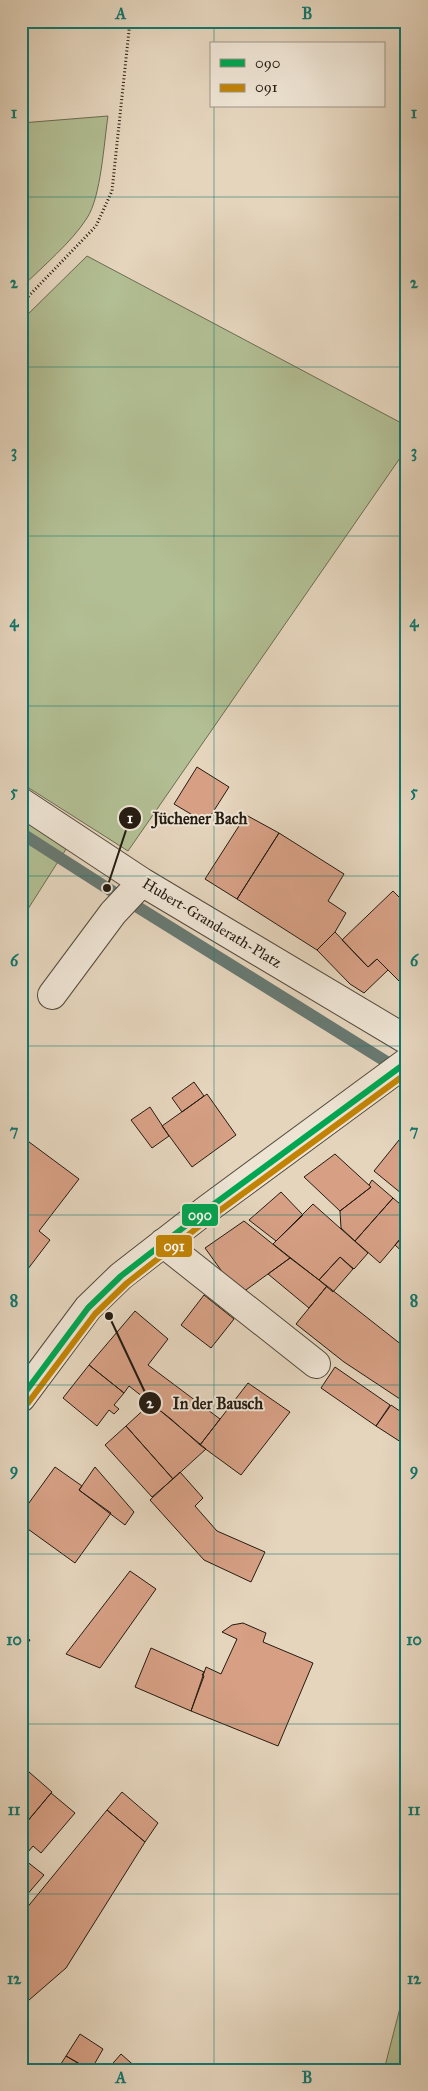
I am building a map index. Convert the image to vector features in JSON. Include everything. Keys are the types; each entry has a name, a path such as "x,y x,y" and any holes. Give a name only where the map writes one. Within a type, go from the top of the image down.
{"street":[{"name":"Hubert-Granderath-Platz","path":"21,802 137,886 407,1040"},
{"path":"52,995 113,913 137,886"},
{"path":"21,1398 88,1308 121,1276 407,1062"},
{"path":"163,1243 316,1364"}],"path":[{"path":"21,304 96,226 112,191 130,21"}],"green space":[{"path":"108,116 99,183 92,209 73,236 21,288 21,123"},
{"path":"87,256 407,426 407,448 128,851 21,783 21,321"},
{"path":"21,815 68,846 21,920"},
{"path":"407,1981 407,2070 384,2070"}],"building":[{"path":"197,767 229,787 206,823 174,804"},
{"path":"407,770 407,784 401,780"},
{"path":"246,815 279,833 237,899 205,879"},
{"path":"279,833 344,874 328,901 346,913 335,932 317,950 237,899"},
{"path":"393,891 407,905 407,973 399,981 377,959 368,967 342,940"},
{"path":"335,932 368,967 377,959 388,970 364,993 350,984 317,950"},
{"path":"194,1082 204,1096 182,1112 172,1098"},
{"path":"207,1094 236,1135 192,1167 162,1126"},
{"path":"150,1107 169,1136 152,1148 131,1120"},
{"path":"407,1131 407,1147 399,1140"},
{"path":"21,1136 79,1179 39,1231 50,1240 21,1278"},
{"path":"399,1140 407,1147 407,1198 374,1171"},
{"path":"335,1154 371,1187 340,1211 304,1177"},
{"path":"372,1180 393,1198 355,1241 341,1228 340,1211 371,1187 369,1185"},
{"path":"281,1192 303,1215 276,1241 249,1220"},
{"path":"393,1198 407,1210 407,1231 380,1263 355,1241"},
{"path":"313,1204 368,1253 354,1269 340,1257 319,1280 273,1244"},
{"path":"244,1221 290,1258 239,1295 205,1248"},
{"path":"407,1231 407,1256 395,1245"},
{"path":"340,1257 353,1269 333,1292 319,1280"},
{"path":"290,1258 327,1286 309,1308 268,1274"},
{"path":"327,1286 407,1349 407,1389 400,1399 344,1362 296,1324"},
{"path":"204,1295 234,1319 211,1348 181,1325"},
{"path":"135,1311 168,1339 148,1365 220,1419 200,1445 129,1386 124,1393 89,1365"},
{"path":"89,1365 124,1393 114,1405 119,1409 114,1414 109,1410 97,1426 63,1398"},
{"path":"335,1367 390,1405 376,1426 321,1388"},
{"path":"248,1383 290,1412 241,1475 200,1445"},
{"path":"151,1403 206,1449 173,1479 126,1426"},
{"path":"391,1405 407,1416 407,1446 376,1426"},
{"path":"126,1426 173,1479 152,1497 105,1445"},
{"path":"55,1467 82,1486 79,1490 111,1513 75,1563 21,1524 21,1514"},
{"path":"95,1467 134,1512 125,1525 79,1490"},
{"path":"180,1472 203,1498 195,1506 217,1531 265,1552 251,1582 204,1560 150,1500"},
{"path":"130,1571 156,1589 100,1668 66,1654"},
{"path":"243,1623 266,1633 263,1642 313,1663 278,1746 191,1711 206,1667 221,1674 237,1639 222,1632 232,1625"},
{"path":"21,1634 30,1640 21,1652"},
{"path":"151,1648 204,1672 191,1711 135,1687"},
{"path":"21,1765 52,1792 21,1829"},
{"path":"122,1792 158,1823 145,1842 107,1810"},
{"path":"51,1793 75,1813 41,1853 33,1846 23,1858 21,1857 21,1829"},
{"path":"107,1810 145,1842 66,1968 21,2007 21,1977 29,1971 21,1965 21,1915"},
{"path":"21,1857 44,1875 25,1897 21,1894"},
{"path":"21,2014 29,2023 21,2030"},
{"path":"80,2034 103,2049 91,2070 66,2056"},
{"path":"121,2054 139,2070 107,2070"},
{"path":"66,2056 89,2070 57,2070"}],"waterway":[{"path":"21,833 398,1069"}],"transit line":[{"name":"090","path":"21,1398 88,1308 121,1276 206,1210 407,1062"},
{"name":"091","path":"28,1403 95,1314 127,1283 211,1217 407,1073"}],"place":[{"name":"Jüchener Bach","path":"107,888"},
{"name":"In der Bausch","path":"109,1316"}]}
